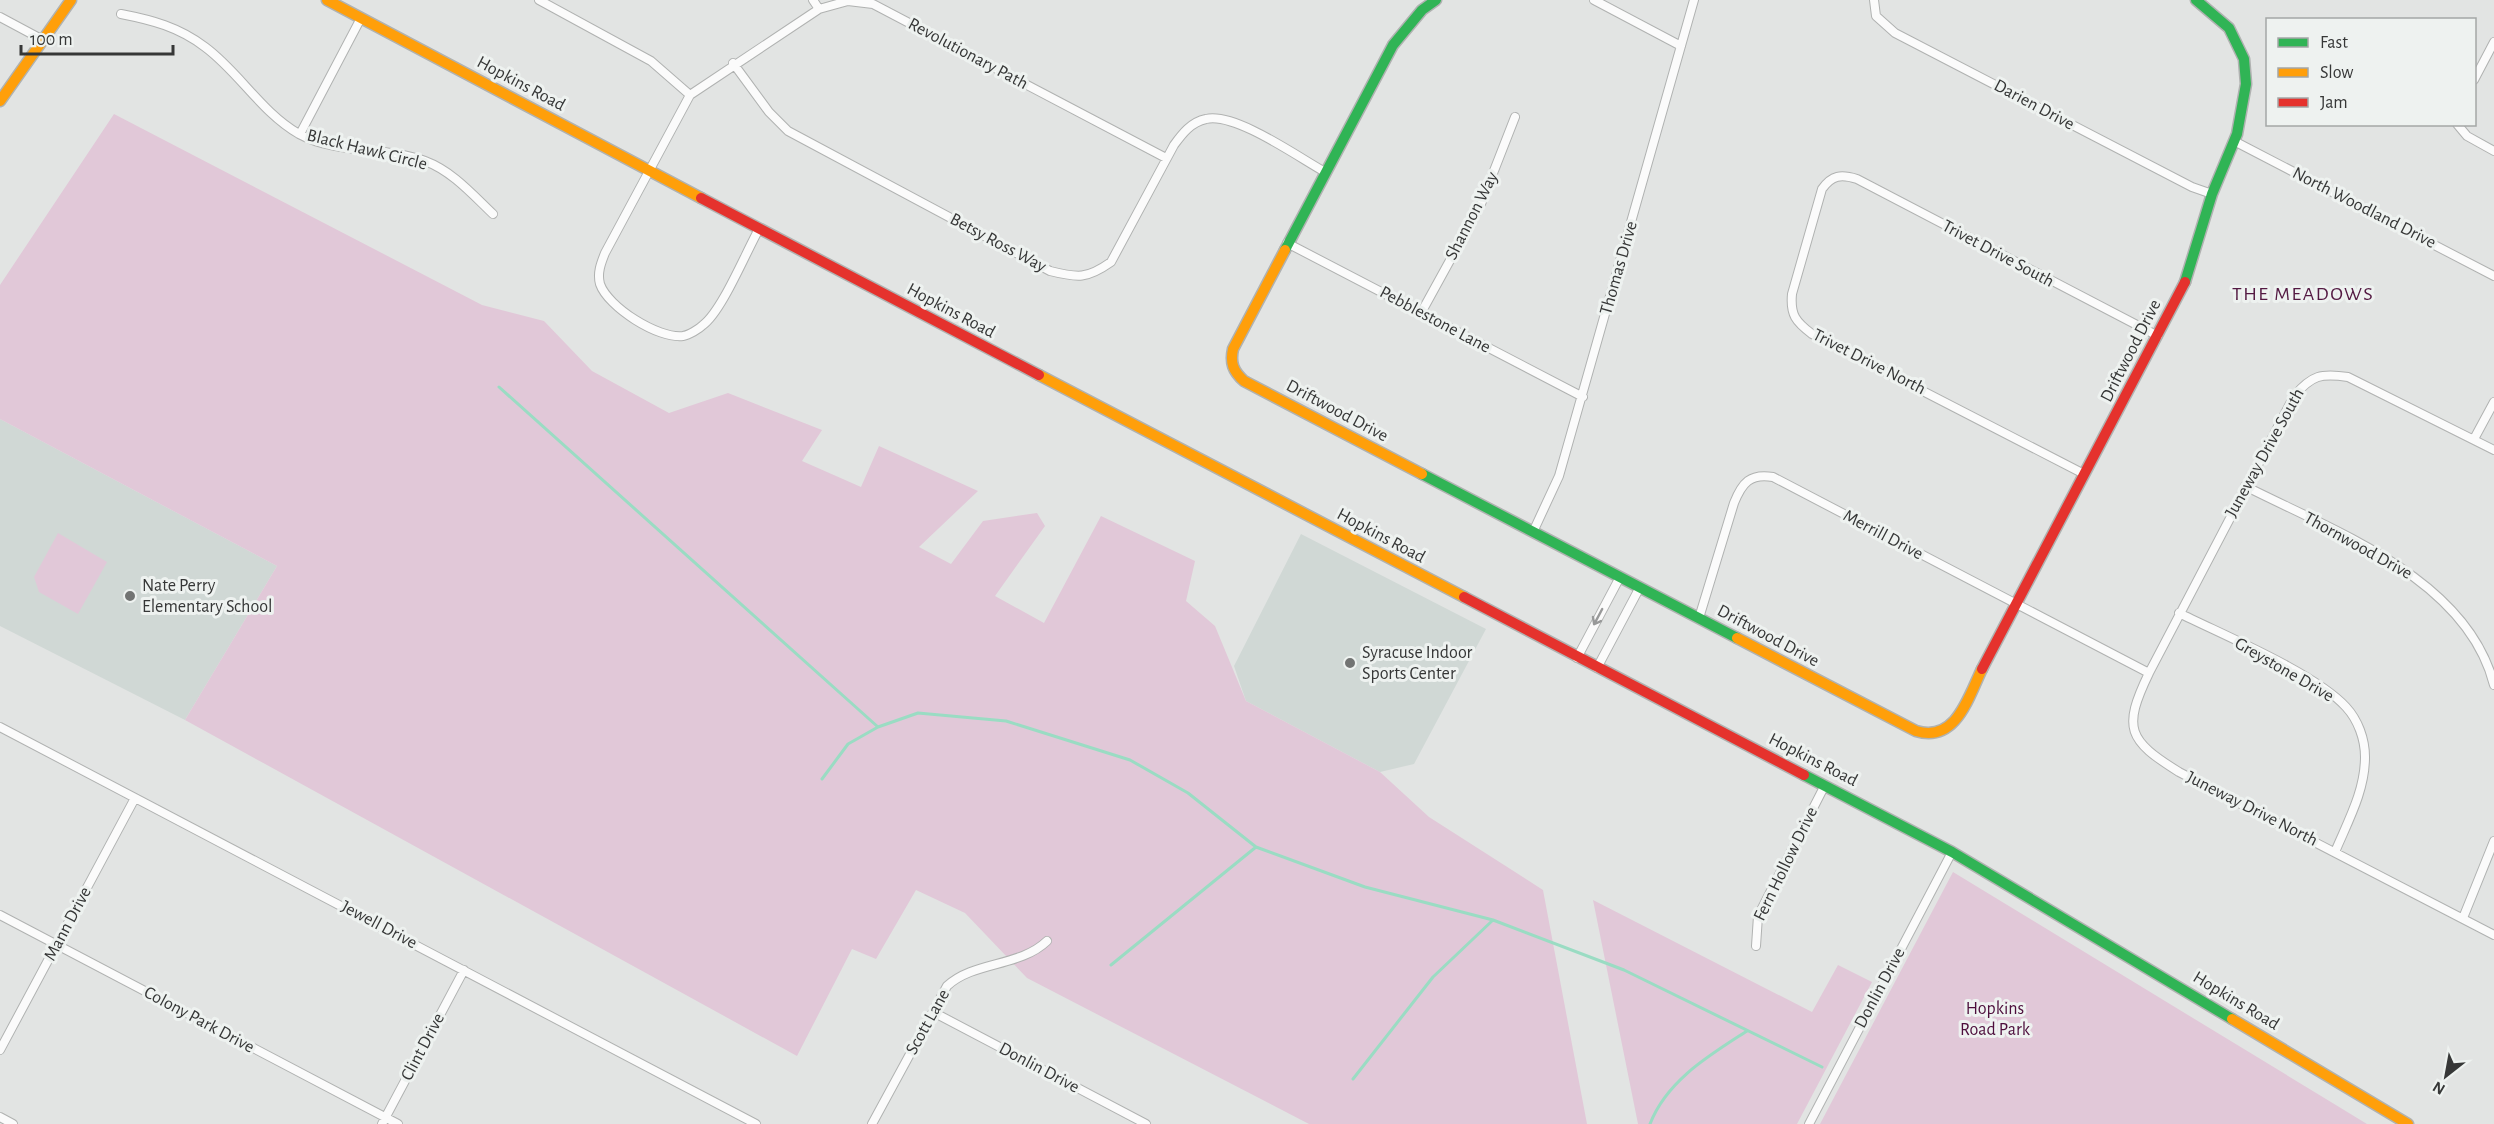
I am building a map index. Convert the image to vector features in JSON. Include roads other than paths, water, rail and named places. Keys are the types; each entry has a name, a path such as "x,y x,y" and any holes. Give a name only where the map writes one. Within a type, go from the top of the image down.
{"street":[{"path":"0,101 71,0"},
{"name":"Hopkins Road","path":"327,0 1577,658 1952,852 2408,1124"},
{"path":"539,0 651,61 690,94"},
{"path":"813,0 819,9"},
{"name":"Driftwood Drive","path":"1436,0 1422,10 1393,45 1233,349 1230,362 1233,371 1244,381 1916,731 1936,736 1956,720 2188,276 2212,194 2234,141 2243,111 2246,84 2244,59 2229,28 2196,0"},
{"path":"1594,0 1681,46"},
{"name":"Thomas Drive","path":"1533,532 1559,476 1583,397 1694,0"},
{"name":"Darien Drive","path":"1874,0 1876,16 1895,33 2181,182 2212,194"},
{"name":"Revolutionary Path","path":"649,171 690,94 733,63 819,9 848,1 873,4 1166,158"},
{"name":"Black Hawk Circle","path":"121,14 167,25 206,47 258,101 300,134 355,150 424,161 457,180 492,214"},
{"path":"0,18 43,40"},
{"path":"300,134 361,18"},
{"path":"2476,78 2494,42"},
{"name":"Betsy Ross Way","path":"733,63 769,112 788,132 1050,271 1075,277 1093,275 1111,262 1166,158 1186,130 1199,121 1222,119 1234,122 1325,172"},
{"name":"Shannon Way","path":"1421,313 1481,204 1515,117"},
{"path":"2459,126 2467,136 2494,151"},
{"name":"North Woodland Drive","path":"2234,141 2494,276"},
{"path":"649,171 605,253 599,274 607,298 628,315 669,335 684,336 700,328 717,308 759,229"},
{"name":"Trivet Drive South","path":"1839,176 1857,179 2158,336"},
{"name":"Trivet Drive North","path":"1839,176 1828,181 1822,189 1792,294 1790,309 1798,324 1812,334 2084,474"},
{"name":"Pebblestone Lane","path":"1287,243 1583,397"},
{"name":"Juneway Drive South","path":"2179,613 2294,396 2305,383 2327,374 2348,377 2494,450"},
{"path":"2474,439 2494,402"},
{"name":"Merrill Drive","path":"1699,618 1741,486 1750,478 1761,475 1773,477 2148,673"},
{"name":"Thornwood Drive","path":"2245,486 2366,548 2414,576 2460,620 2493,675 2494,685"},
{"path":"1577,658 1620,577"},
{"path":"1597,668 1640,587"},
{"name":"Juneway Drive North","path":"2179,613 2134,704 2135,735 2144,747 2180,772 2494,935"},
{"name":"Greystone Drive","path":"2179,613 2329,691 2356,722 2365,755 2364,777 2358,799 2335,852"},
{"name":"Jewell Drive","path":"0,727 754,1124"},
{"name":"Fern Hollow Drive","path":"1756,946 1758,916 1825,785"},
{"name":"Mann Drive","path":"0,1050 135,798"},
{"path":"2463,918 2494,841"},
{"name":"Donlin Drive","path":"1809,1124 1952,852"},
{"name":"Colony Park Drive","path":"0,915 384,1121 398,1124"},
{"name":"Scott Lane","path":"872,1124 947,986 954,979 1037,951 1047,942"},
{"name":"Clint Drive","path":"384,1121 464,970"},
{"name":"Donlin Drive","path":"933,1012 1146,1124"},
{"path":"0,1117 13,1124"}],"waterway":[{"path":"499,387 878,727 918,713 1006,721 1130,760 1188,793 1256,847 1365,887 1493,920 1624,970 1822,1067"},
{"path":"822,779 848,744 878,727"},
{"path":"1111,965 1256,847"},
{"path":"1353,1079 1433,977 1493,920"},
{"path":"1650,1124 1667,1094 1678,1082 1705,1059 1747,1031"}],"place":[{"name":"Nate Perry Elementary School","path":"130,596"},
{"name":"Syracuse Indoor Sports Center","path":"1350,663"}],"district":[{"name":"THE MEADOWS","path":"2303,294"}],"park label":[{"name":"Hopkins Road Park","path":"1995,1019"}]}
